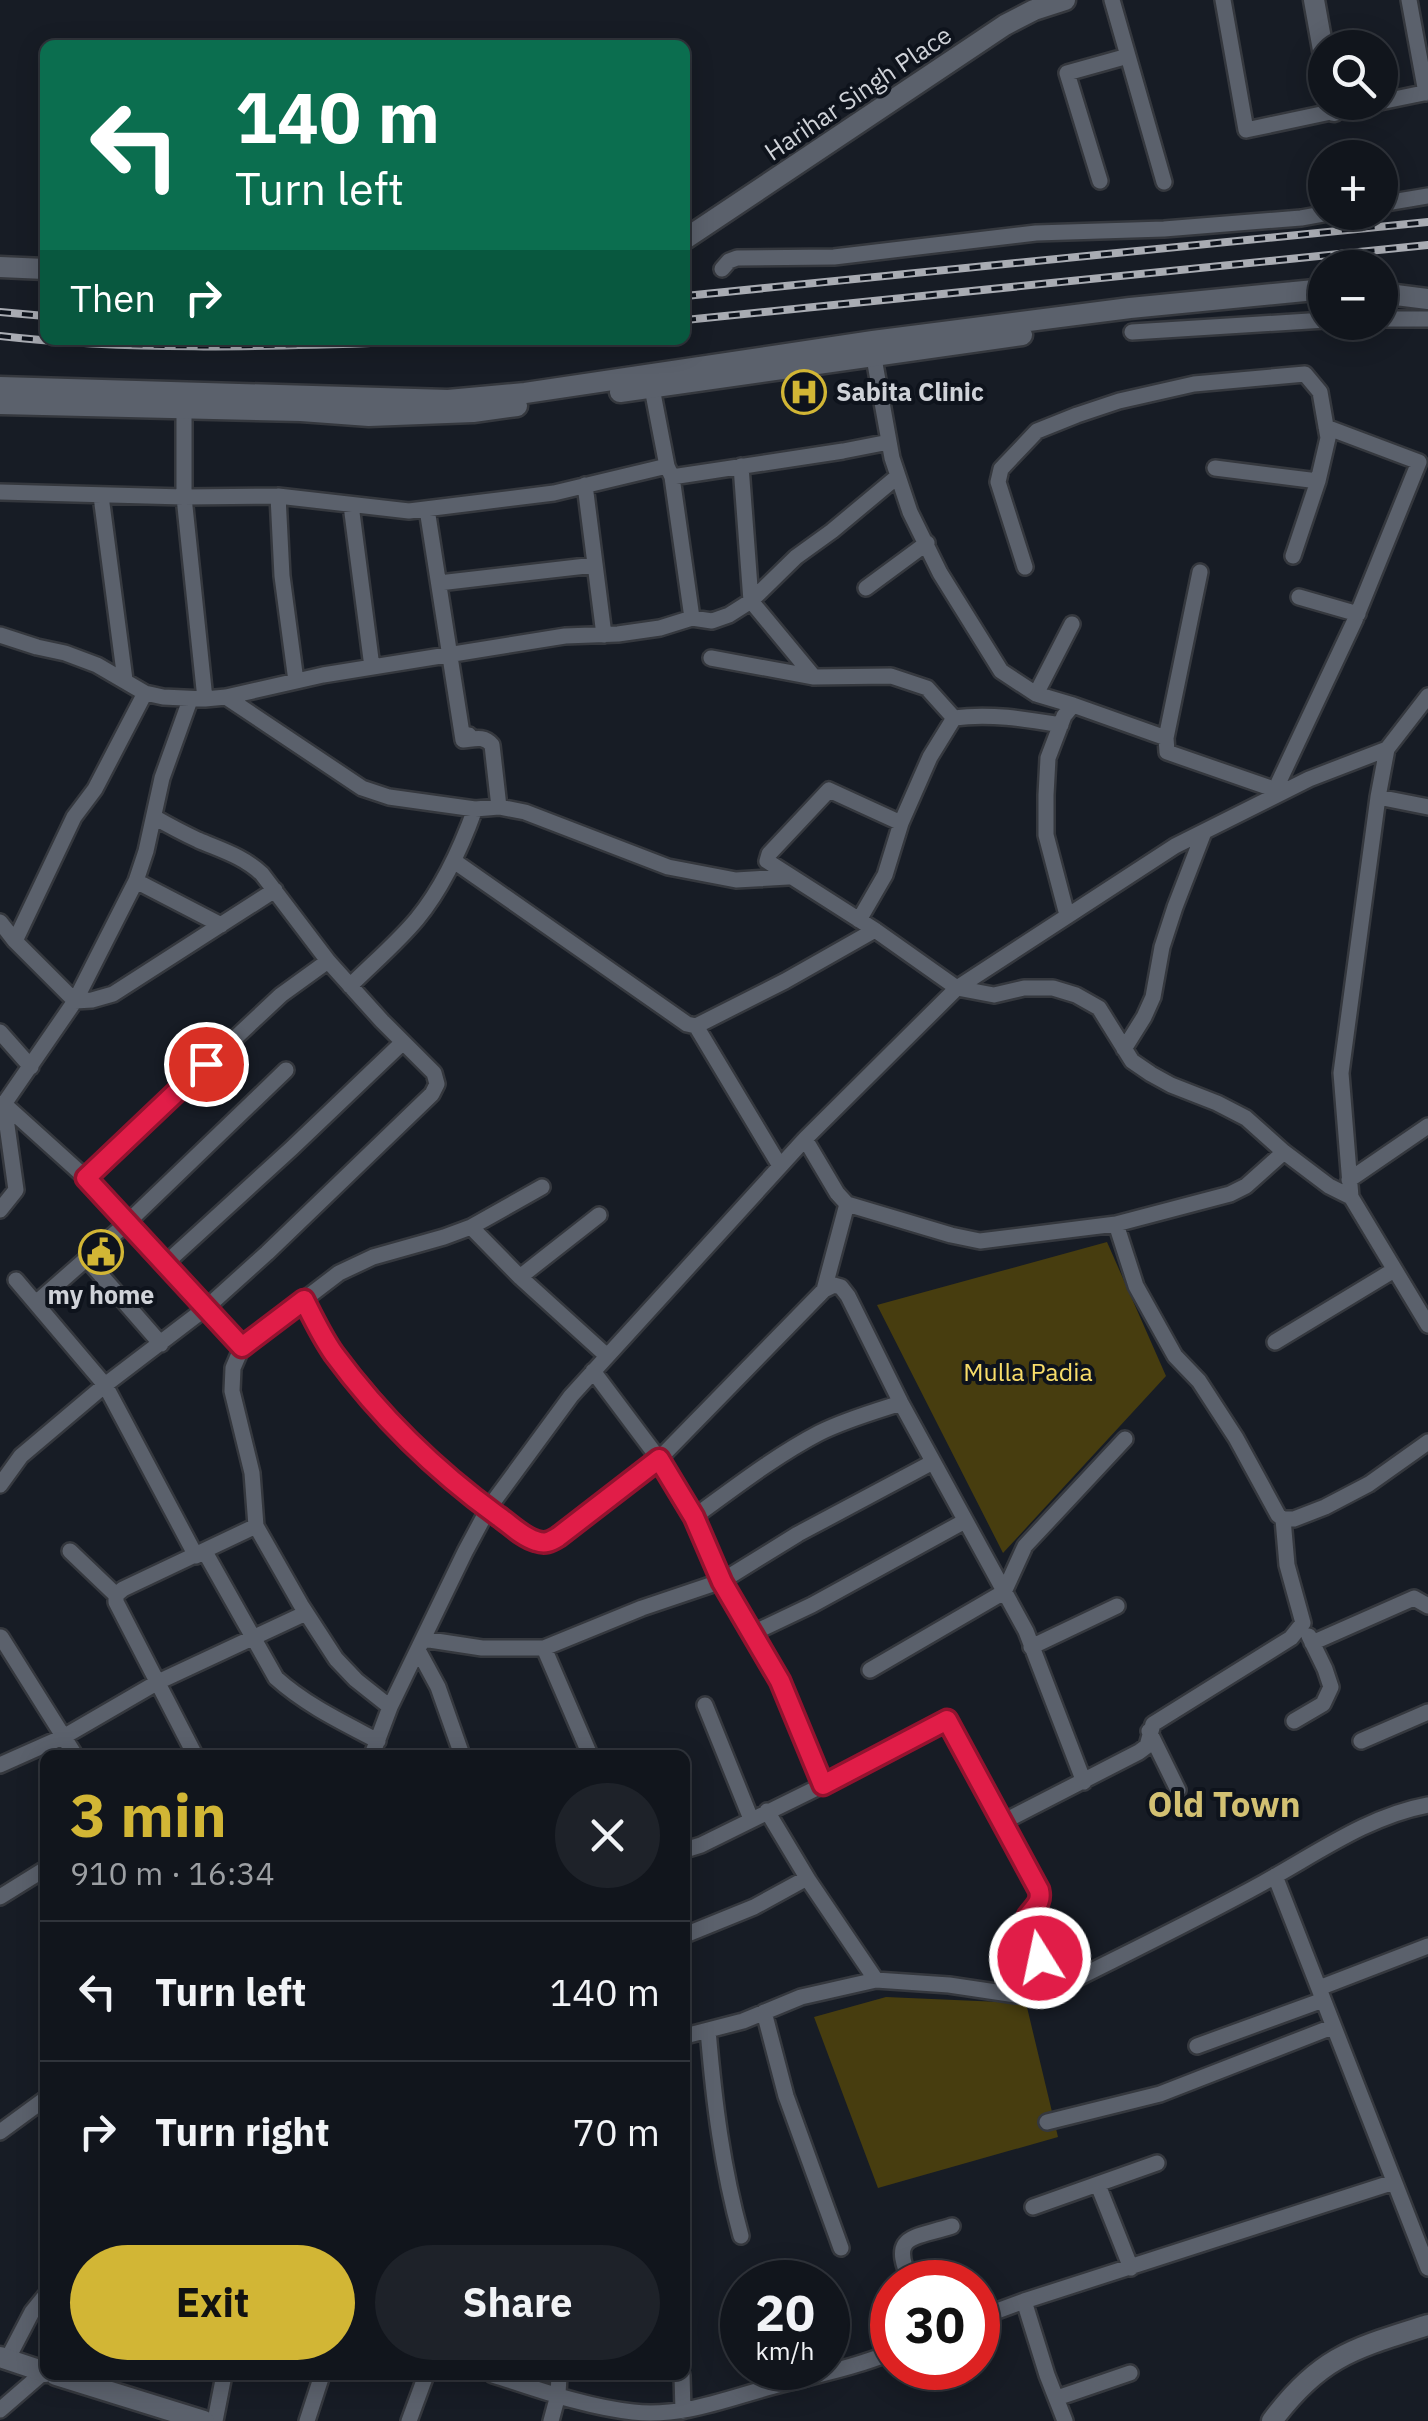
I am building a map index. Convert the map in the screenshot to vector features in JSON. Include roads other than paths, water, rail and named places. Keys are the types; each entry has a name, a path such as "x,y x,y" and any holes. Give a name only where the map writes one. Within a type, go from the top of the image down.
{"street":[{"name":"Harihar Singh Place","path":"690,236 1006,26 1034,10 1065,0"},
{"path":"1112,0 1164,182"},
{"path":"1223,0 1246,130 1308,114"},
{"path":"1314,0 1319,30"},
{"path":"1398,98 1427,93 1409,0"},
{"path":"1100,181 1067,73 1128,56"},
{"path":"1398,201 1428,196"},
{"path":"722,270 738,258 834,257 1036,233 1164,230 1308,217"},
{"path":"0,267 40,268"},
{"path":"0,387 448,400 526,393 872,340 1308,290"},
{"path":"0,404 369,416 472,412 874,358 1285,292"},
{"path":"1398,295 1428,299"},
{"path":"1398,320 1428,319"},
{"path":"1132,332 1308,321"},
{"path":"874,358 889,442 910,512 940,573 1001,671 1036,694 1166,738"},
{"path":"1025,566 998,482 1001,469 1038,431 1119,401 1194,384 1305,374 1320,392 1328,438 1294,556"},
{"path":"652,388 692,618"},
{"path":"0,1210 16,1190 2,1102 76,1001 136,882 162,778 198,700 184,497 184,408"},
{"path":"1279,791 1358,614 1418,462 1326,427"},
{"path":"0,492 278,496 409,512 554,493 669,472 843,452 889,442"},
{"path":"741,466 751,601 814,677"},
{"path":"1215,468 1318,481"},
{"path":"0,635 97,665 145,693 198,700 565,636 660,628 692,618 712,622 751,601 796,557 898,476"},
{"path":"585,486 604,634"},
{"path":"100,496 125,680"},
{"path":"278,496 282,576 296,681"},
{"path":"351,505 372,667"},
{"path":"427,509 466,738 483,738 492,745 499,807"},
{"path":"866,588 927,543"},
{"path":"439,583 595,565"},
{"path":"1200,572 1166,752 1279,791"},
{"path":"1299,597 1358,614"},
{"path":"1036,694 1072,624"},
{"path":"710,658 814,677 891,676 927,688 954,718"},
{"path":"15,941 74,817 95,788 145,693"},
{"path":"226,697 362,788 389,797 525,812 668,867 736,880 788,877"},
{"path":"1427,699 1387,749 1340,1072 1350,1188 1428,1326"},
{"path":"1067,915 1046,835 1048,758 1064,716 1073,705"},
{"path":"859,920 886,875 901,823 930,757 954,718 974,715 1061,725"},
{"path":"16,1280 105,1385 200,1554 276,1678 375,1748 390,1707 488,1509 593,1371 804,1139 957,988 1175,846 1279,791 1387,749"},
{"path":"901,823 829,790 769,854 767,862 875,930 957,988 994,995 1024,988 1053,988 1076,995 1098,1008 1132,1061 1151,1074 1246,1118 1329,1186 1350,1188 1428,1126"},
{"path":"1378,797 1428,806"},
{"path":"350,986 415,921 438,891 475,808"},
{"path":"0,1485 21,1456 206,1308 267,1253 432,1094 437,1084 434,1073 350,986 250,863 154,817"},
{"path":"1124,1048 1153,997 1162,947 1204,832"},
{"path":"454,861 687,1024 696,1026 875,930"},
{"path":"136,882 221,925"},
{"path":"0,922 76,1001 92,1000 113,994 275,890"},
{"path":"86,1178 281,995 328,960"},
{"path":"696,1026 780,1166"},
{"path":"0,1032 31,1067"},
{"path":"165,1264 402,1043"},
{"path":"36,1303 127,1223 286,1070"},
{"path":"2,1102 86,1178 242,1347"},
{"path":"804,1139 847,1204 980,1241 1116,1224 1230,1194 1246,1186 1284,1152"},
{"path":"390,1707 336,1659 256,1526 252,1473 232,1390 233,1368 242,1347 354,1264 471,1227 542,1187"},
{"path":"824,1290 847,1204"},
{"path":"520,1277 599,1215"},
{"path":"1116,1224 1136,1286 1174,1356 1200,1381 1283,1519 1294,1520 1325,1507 1368,1484 1428,1442"},
{"path":"471,1227 607,1356"},
{"path":"86,1258 161,1344"},
{"path":"1274,1342 1394,1270"},
{"path":"304,1300 333,1352 410,1442 488,1509 541,1543 550,1542 659,1459 824,1290 834,1285 840,1287 1026,1631 1084,1782"},
{"path":"593,1371 659,1459 694,1517 722,1582 780,1681 823,1785"},
{"path":"694,1517 817,1434 901,1404"},
{"path":"870,1670 1004,1592 1025,1546 1125,1439"},
{"path":"421,1644 544,1648 642,1608 722,1582 846,1508 933,1462"},
{"path":"1283,1519 1287,1565 1303,1623 1331,1687 1323,1704 1294,1721"},
{"path":"753,1633 965,1521"},
{"path":"116,1595 256,1526"},
{"path":"70,1551 116,1595 116,1602 192,1750"},
{"path":"1312,1643 1414,1598 1428,1606"},
{"path":"1031,1647 1116,1606"},
{"path":"0,1765 65,1736 158,1682 306,1613"},
{"path":"1004,1822 1147,1746 1149,1730 1158,1720 1291,1638 1303,1623"},
{"path":"1,1636 73,1750"},
{"path":"421,1644 460,1750"},
{"path":"544,1648 588,1750"},
{"path":"705,1705 751,1819"},
{"path":"1362,1741 1428,1712"},
{"path":"690,1848 947,1720 1039,1890 1041,1898 1028,1916 1028,1924 1052,1992"},
{"path":"1149,1730 1178,1790"},
{"path":"690,2035 743,2021 800,1997 876,1980 949,1985 1016,1996 1052,1992 1358,1829 1428,1804"},
{"path":"767,1811 876,1980"},
{"path":"0,1897 40,1872"},
{"path":"1275,1876 1428,2268"},
{"path":"690,1933 754,1907 807,1878"},
{"path":"1197,2046 1428,1946"},
{"path":"764,2012 786,2096 841,2248"},
{"path":"1047,2122 1160,2094 1332,2027"},
{"path":"708,2030 726,2179 741,2236"},
{"path":"0,2132 40,2102"},
{"path":"1033,2207 1157,2163"},
{"path":"1000,2310 1394,2182"},
{"path":"1098,2185 1131,2268"},
{"path":"903,2260 900,2252 910,2240 952,2226"},
{"path":"1024,2301 1066,2421"},
{"path":"40,2302 4,2358 40,2370"},
{"path":"1272,2421 1302,2384 1328,2363 1356,2348 1428,2324"},
{"path":"1056,2398 1130,2372"},
{"path":"0,2410 40,2376"},
{"path":"72,2380 199,2420 221,2380"},
{"path":"307,2421 320,2380"},
{"path":"409,2421 424,2380"},
{"path":"508,2380 600,2407 658,2414 683,2411 751,2390"},
{"path":"552,2421 559,2380"},
{"path":"682,2380 683,2411"}],"railway":[{"path":"690,296 1428,222"},
{"path":"690,319 1428,245"},
{"path":"0,312 40,316"},
{"path":"0,336 40,340"},
{"path":"118,345 296,345"}],"place":[{"name":"Sabita Clinic","path":"804,392"},
{"name":"my home","path":"101,1252"}],"district":[{"name":"Old Town","path":"1224,1805"}],"park label":[{"name":"Mulla Padia","path":"1028,1372"}]}
